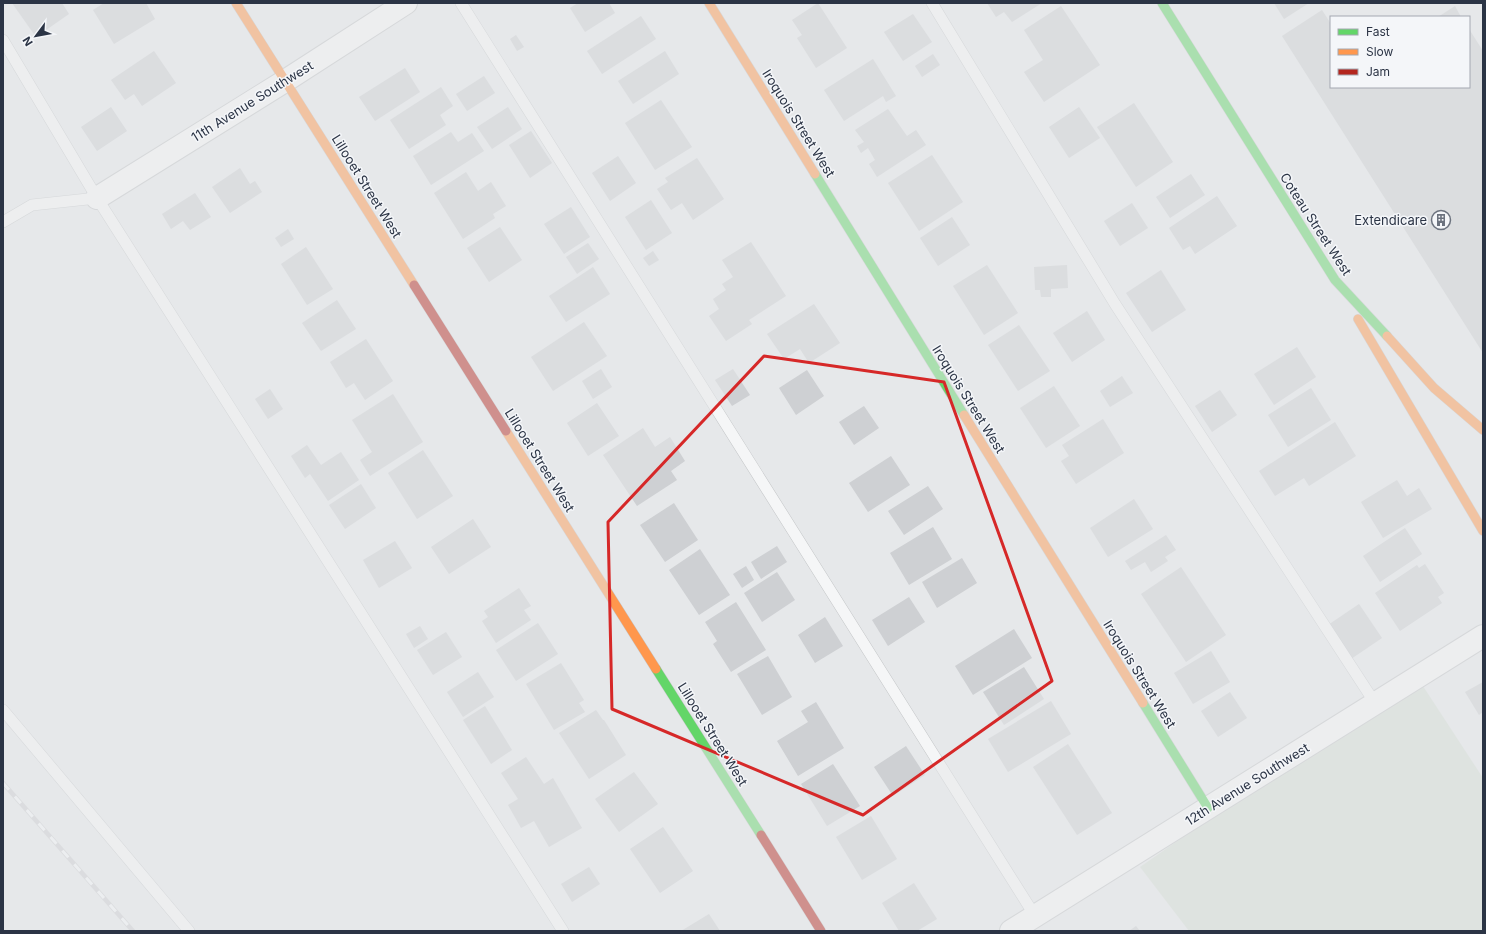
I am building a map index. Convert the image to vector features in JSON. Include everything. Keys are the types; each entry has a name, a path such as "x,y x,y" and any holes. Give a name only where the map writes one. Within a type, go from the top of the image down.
{"street":[{"name":"Lillooet Street West","path":"236,3 821,931"},
{"name":"11th Avenue Southwest","path":"97,198 285,81 406,3"},
{"name":"Iroquois Street West","path":"709,3 1208,808"},
{"name":"Coteau Street West","path":"1162,3 1334,280 1434,388 1483,430"},
{"path":"1334,280 1483,531"},
{"name":"12th Avenue Southwest","path":"1011,931 1483,636"}],"lane":[{"path":"461,3 1036,916"},
{"path":"932,3 1115,304 1376,703"},
{"path":"3,40 97,198 563,931"},
{"path":"3,222 32,205 97,198"},
{"path":"3,710 189,931"}],"highlighted area":[{"path":"764,356 944,382 1052,681 863,815 612,709 608,522"}],"shaded area":[{"path":"1419,680 1483,778 1483,931 1189,931 1140,867 1375,703"}],"building":[{"path":"12,3 62,3 69,14 36,37"},
{"path":"104,3 146,3 155,19 114,44 93,10"},
{"path":"578,3 609,3 615,13 585,32 570,8"},
{"path":"818,3 847,48 816,68 797,38 802,35 792,20"},
{"path":"987,3 1042,3 1012,22 1004,12 996,17"},
{"path":"1274,3 1309,3 1284,19"},
{"path":"1061,6 1100,65 1044,102 1024,72 1043,60 1024,30"},
{"path":"1455,6 1460,16 1440,16"},
{"name":"Extendicare","path":"1322,10 1330,22 1330,88 1470,88 1470,31 1483,51 1483,353 1282,36"},
{"path":"913,14 932,42 903,61 884,32"},
{"path":"641,16 656,39 602,74 587,51"},
{"path":"516,35 524,47 517,51 510,39"},
{"path":"154,51 176,83 142,106 134,94 125,100 111,80"},
{"path":"665,51 679,74 633,104 618,81"},
{"path":"933,54 940,65 922,77 915,66"},
{"path":"873,59 896,96 886,102 883,96 844,121 824,90"},
{"path":"405,68 420,92 375,121 359,97"},
{"path":"484,76 495,93 467,111 456,94"},
{"path":"441,87 453,106 440,115 446,125 409,149 390,120"},
{"path":"661,100 692,147 655,170 625,123"},
{"path":"1134,103 1173,162 1136,187 1097,127"},
{"path":"111,107 127,131 97,151 81,127"},
{"path":"508,107 522,129 492,149 477,127"},
{"path":"1079,107 1100,138 1069,158 1049,127"},
{"path":"888,109 907,136 916,130 926,145 877,177 869,164 875,160 868,148 861,153 857,146 864,142 855,130"},
{"path":"531,131 552,163 530,178 509,145"},
{"path":"451,132 458,142 472,133 484,151 431,185 413,156"},
{"path":"932,155 963,202 919,231 888,183"},
{"path":"618,156 636,183 610,201 592,173"},
{"path":"697,158 724,199 693,220 682,203 671,210 657,189 668,182 665,178"},
{"path":"240,168 250,184 255,181 262,192 230,213 212,187"},
{"path":"466,172 478,191 491,182 506,206 493,214 495,218 463,239 434,193"},
{"path":"1191,174 1205,195 1170,218 1156,197"},
{"path":"195,193 211,217 190,230 183,221 171,229 162,214"},
{"path":"1217,196 1237,226 1195,254 1190,246 1183,250 1169,228"},
{"path":"651,200 672,233 646,250 625,217"},
{"path":"1132,203 1148,228 1120,246 1104,221"},
{"path":"571,207 590,237 564,254 544,224"},
{"path":"952,217 970,245 938,266 920,238"},
{"path":"500,227 522,260 489,282 467,248"},
{"path":"288,229 294,239 281,247 275,238"},
{"path":"751,242 786,296 749,320 752,324 726,341 709,316 719,309 713,299 726,290 722,284 733,277 722,260"},
{"path":"588,243 599,259 577,274 566,257"},
{"path":"306,247 333,289 307,305 281,264"},
{"path":"653,251 659,260 649,266 643,258"},
{"path":"987,265 1018,313 984,335 953,286"},
{"path":"1067,265 1068,288 1051,289 1051,297 1041,297 1040,290 1035,290 1034,267"},
{"path":"593,267 610,294 566,322 549,296"},
{"path":"1161,270 1186,310 1152,332 1126,293"},
{"path":"337,300 356,329 321,351 302,323"},
{"path":"814,304 840,343 809,363 800,349 784,359 767,334"},
{"path":"1087,311 1105,340 1072,362 1053,333"},
{"path":"584,322 607,356 553,391 531,357"},
{"path":"1019,325 1050,371 1018,391 988,345"},
{"path":"366,339 393,381 365,400 354,383 346,388 330,362"},
{"path":"1297,347 1316,377 1274,405 1254,374"},
{"path":"601,369 612,387 593,399 582,381"},
{"path":"733,369 750,395 732,406 715,380"},
{"path":"807,370 824,396 796,415 779,388"},
{"path":"1122,376 1133,393 1110,407 1100,391"},
{"path":"1054,386 1080,426 1046,448 1020,408"},
{"path":"1311,388 1331,420 1288,447 1268,415"},
{"path":"270,389 283,409 268,419 255,399"},
{"path":"1220,390 1237,415 1212,432 1195,406"},
{"path":"393,394 423,442 370,476 360,460 372,452 352,420"},
{"path":"597,403 619,436 588,456 567,423"},
{"path":"864,406 879,428 854,445 839,422"},
{"path":"1103,419 1124,453 1076,484 1061,461 1069,456 1062,445"},
{"path":"1335,422 1356,456 1309,486 1304,478 1275,496 1259,471"},
{"path":"643,428 655,447 670,437 685,461 671,471 677,480 637,506 603,455"},
{"path":"307,445 321,465 341,452 359,480 328,501 310,474 305,478 291,456"},
{"path":"423,450 453,496 417,519 388,473"},
{"path":"891,456 910,485 868,512 849,483"},
{"path":"1397,480 1407,496 1419,488 1432,509 1383,538 1361,502"},
{"path":"361,484 376,508 345,529 329,505"},
{"path":"928,486 943,509 904,535 888,511"},
{"path":"1134,499 1153,529 1108,557 1090,528"},
{"path":"674,503 698,540 665,562 640,525"},
{"path":"473,519 491,547 449,574 431,547"},
{"path":"933,527 952,559 909,585 890,553"},
{"path":"1405,528 1422,554 1380,582 1363,556"},
{"path":"1166,535 1176,550 1165,557 1168,561 1151,572 1145,562 1131,570 1125,561"},
{"path":"395,541 412,568 379,588 363,560"},
{"path":"777,546 787,562 761,579 751,562"},
{"path":"700,549 730,595 699,615 669,570"},
{"path":"962,558 977,583 937,608 922,582"},
{"path":"1425,564 1444,593 1438,597 1442,603 1400,631 1375,593 1417,565 1419,568"},
{"path":"746,566 754,580 742,588 733,574"},
{"path":"1181,567 1226,635 1186,662 1141,594"},
{"path":"777,572 795,600 762,622 744,593"},
{"path":"519,588 531,606 524,610 531,620 496,643 482,621 488,617 484,611"},
{"path":"909,597 925,622 888,646 872,620"},
{"path":"736,602 766,650 731,672 713,644 717,641 705,622"},
{"path":"1359,604 1382,638 1351,659 1328,625"},
{"path":"825,617 843,646 815,663 798,635"},
{"path":"538,623 558,654 516,681 496,650"},
{"path":"420,626 428,639 414,648 406,634"},
{"path":"1014,629 1032,658 973,695 955,666"},
{"path":"446,632 462,657 433,675 417,650"},
{"path":"1211,651 1230,682 1193,704 1174,673"},
{"path":"768,656 792,697 762,715 737,674"},
{"path":"561,663 584,700 579,703 585,712 554,730 526,684"},
{"path":"1024,667 1044,699 1004,725 983,692"},
{"path":"478,672 494,697 463,717 447,692"},
{"path":"1483,682 1483,712 1479,715 1465,692"},
{"path":"1230,692 1247,718 1218,737 1201,711"},
{"path":"1051,701 1071,734 1008,772 988,739"},
{"path":"816,702 844,748 798,776 777,741 808,722 801,711"},
{"path":"485,706 512,750 491,764 463,720"},
{"path":"596,710 626,755 589,779 559,733"},
{"path":"1068,744 1112,813 1077,835 1033,767"},
{"path":"906,746 925,775 893,796 874,767"},
{"path":"526,757 544,784 553,778 582,828 549,847 534,821 521,828 508,805 518,799 501,773"},
{"path":"833,764 860,806 827,826 801,784"},
{"path":"634,772 658,804 619,832 595,799"},
{"path":"871,816 897,859 862,880 836,837"},
{"path":"663,827 693,871 660,893 630,849"},
{"path":"589,867 600,884 572,902 561,884"},
{"path":"914,883 937,919 917,931 899,931 882,903"},
{"path":"709,914 720,931 681,931"},
{"path":"1136,926 1140,931 1129,931"}],"railway":[{"path":"3,783 133,931"}],"traffic: fast":[{"path":"1162,3 1335,280 1387,336"},
{"path":"815,174 964,415"},
{"path":"656,669 761,835"},
{"path":"1143,703 1208,808"}],"traffic: slow":[{"path":"236,3 414,285"},
{"path":"709,3 815,174"},
{"path":"1358,319 1483,531"},
{"path":"1387,336 1434,388 1483,430"},
{"path":"964,415 1143,703"},
{"path":"506,431 656,669"}],"traffic: jam":[{"path":"414,285 506,431"},
{"path":"761,835 821,931"}],"place":[{"name":"Extendicare","path":"1441,220"}]}
